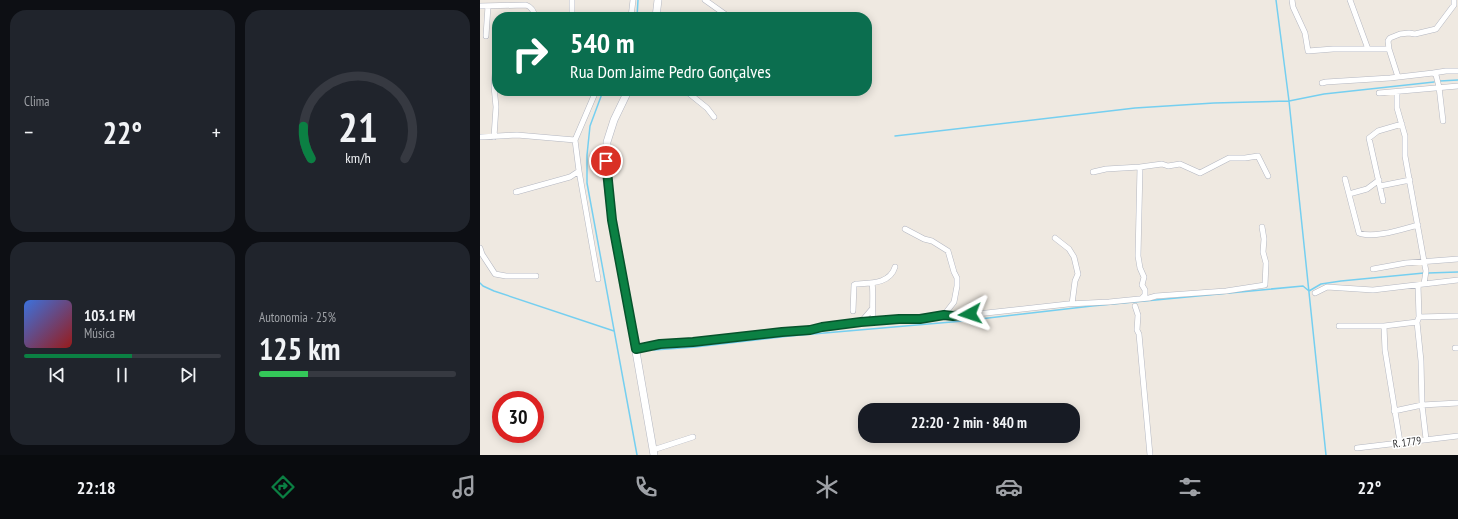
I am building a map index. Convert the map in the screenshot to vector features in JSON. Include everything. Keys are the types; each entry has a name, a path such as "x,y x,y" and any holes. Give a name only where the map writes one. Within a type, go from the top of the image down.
{"main road":[{"path":"657,12 658,0"},
{"path":"626,96 614,120 607,142 606,172 612,220 654,453"}],"street":[{"path":"572,0 572,12"},
{"path":"632,12 633,0"},
{"path":"705,0 722,12"},
{"path":"1292,0 1293,7 1305,33 1308,51 1389,49"},
{"path":"1350,0 1368,49"},
{"path":"1398,77 1389,49 1388,41 1390,38 1408,33 1415,34 1436,29 1454,5 1454,0"},
{"path":"480,6 526,5 530,6 534,12"},
{"path":"486,36 488,6"},
{"path":"1322,83 1458,71"},
{"path":"1433,73 1436,75 1439,87 1443,121"},
{"path":"1379,93 1458,86"},
{"path":"1398,92 1397,108 1405,136 1405,156 1426,272 1421,285 1418,320 1422,405 1426,439"},
{"path":"494,137 496,107 495,96"},
{"path":"594,96 575,140 598,279"},
{"path":"692,96 707,108 714,117"},
{"path":"1383,201 1369,138 1378,131 1402,124"},
{"path":"480,137 517,135 575,140"},
{"path":"1093,172 1106,169 1162,164 1168,166 1180,164 1200,173 1228,158 1258,156 1261,158 1268,176"},
{"path":"1140,167 1138,256 1140,268 1144,278 1142,285 1145,290 1145,295 1142,298"},
{"path":"516,192 570,177 579,171"},
{"path":"1345,179 1359,233 1364,235 1385,233 1418,225"},
{"path":"1349,194 1367,189 1379,183 1410,180"},
{"path":"636,349 660,344 810,330 861,322 903,318 916,320 944,315 959,316 1072,304 1109,302 1156,296 1235,290 1265,285 1266,261 1263,252 1264,239 1262,227"},
{"path":"905,229 924,239 932,241 948,251 957,278 957,286 954,302 944,315"},
{"path":"1055,238 1069,249 1074,257 1078,274 1075,280 1072,304"},
{"path":"480,248 482,254 495,274 506,276 536,276"},
{"path":"1372,269 1406,263 1458,259"},
{"path":"853,311 854,285 872,283 889,277 894,272 895,267"},
{"path":"1315,293 1327,287 1365,290 1458,280"},
{"path":"872,283 872,315 874,321"},
{"path":"1135,306 1138,316 1137,330 1139,334 1150,455"},
{"path":"861,322 873,309"},
{"path":"1339,326 1384,326 1418,320 1458,316"},
{"path":"1384,326 1385,350 1400,442"},
{"path":"1394,411 1422,405 1458,403"},
{"name":"R. 1779","path":"1357,448 1458,436"},
{"path":"654,453 692,437"}],"waterway":[{"path":"637,12 638,0"},
{"path":"1276,0 1289,101 1326,455"},
{"path":"1440,81 1458,80"},
{"path":"895,136 1135,108 1214,103 1289,101 1324,94 1434,82"},
{"path":"601,96 590,126 587,155 587,183 637,455"},
{"path":"1428,273 1458,272"},
{"path":"654,350 695,347 790,336 963,321 1092,306 1303,286 1309,291 1321,284 1424,273"},
{"path":"480,283 494,291 614,331"}],"route":[{"path":"606,161 612,220 636,349 660,344 814,330 822,327 861,322 899,319 912,320 941,315 959,316 970,314"}]}
